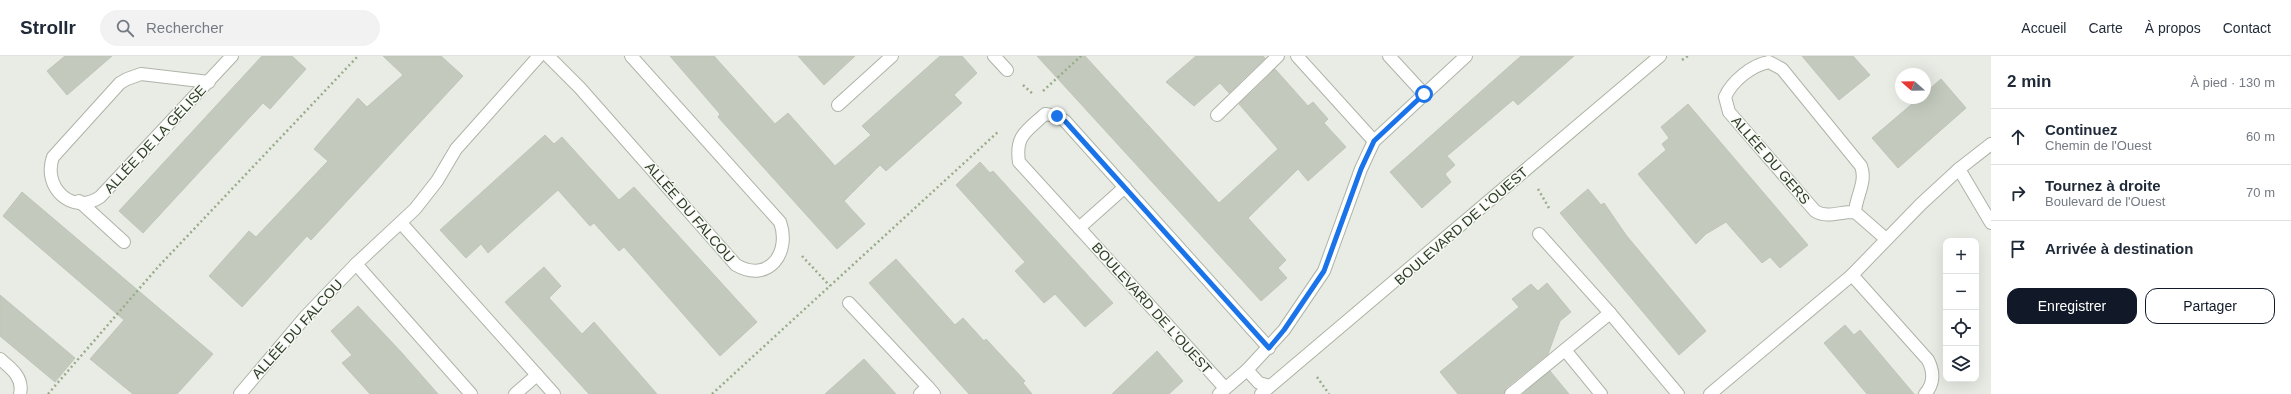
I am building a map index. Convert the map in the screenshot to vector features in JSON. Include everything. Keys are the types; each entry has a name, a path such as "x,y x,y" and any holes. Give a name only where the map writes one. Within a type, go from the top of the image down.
{"street":[{"name":"ALLÉE DE LA GÉLISE","path":"209,82 141,74 120,83 56,152 52,161 51,177 56,190 68,199 79,201 91,201 100,197 209,82 232,56"},
{"name":"ALLÉE DU FALCOU","path":"240,394 306,316 356,264 401,223 429,192 456,149 539,56"},
{"name":"ALLÉE DU FALCOU","path":"548,56 580,88 736,265 749,270 765,269 778,257 785,238"},
{"path":"631,56 780,222 785,238"},
{"path":"838,106 892,56"},
{"path":"994,56 1007,70"},
{"path":"1217,115 1278,56"},
{"path":"1297,56 1374,141"},
{"path":"1389,56 1424,94"},
{"path":"1222,391 1247,370 1269,348 1284,330 1324,271 1361,169 1374,141 1466,56"},
{"name":"BOULEVARD DE L'OUEST","path":"1266,390 1660,56"},
{"name":"ALLÉE DU GERS","path":"1769,62 1782,69 1861,166 1864,179 1855,212 1840,212 1826,216 1815,211 1729,112 1725,97 1728,91 1754,67 1769,62"},
{"path":"1045,114 1057,116 1065,121 1269,348"},
{"name":"BOULEVARD DE L'OUEST","path":"1045,114 1024,133 1016,146 1019,162 1222,391"},
{"path":"1710,394 1852,275 1886,239 1959,169 1991,144"},
{"path":"1959,169 1991,223"},
{"path":"1078,228 1125,187"},
{"name":"ALLÉE DE LA GÉLISE","path":"79,201 124,242"},
{"path":"1855,212 1886,239"},
{"path":"401,223 554,394"},
{"path":"1539,234 1610,313 1678,394"},
{"path":"356,264 471,394"},
{"path":"1852,275 1928,360 1932,368 1932,377 1931,385 1925,394"},
{"path":"849,303 927,392"},
{"path":"1511,394 1610,313"},
{"path":"1565,350 1601,394"},
{"path":"0,359 16,372 22,388 20,394"},
{"path":"1247,370 1266,390"},
{"path":"515,394 537,375"}],"path":[{"path":"48,394 164,262 358,56"},
{"path":"1036,97 1081,56"},
{"path":"1007,70 1036,97 1045,114"},
{"path":"712,394 1001,129"},
{"path":"1536,185 1549,208"},
{"path":"785,238 830,286 849,303"}],"building":[{"path":"65,56 112,56 67,95 47,71"},
{"path":"262,56 292,56 306,69 270,109 263,103 143,233 119,211"},
{"path":"383,56 441,56 463,76 311,240 307,236 242,307 209,276 249,231 256,237 328,161 314,149 358,98 367,107 403,75"},
{"path":"670,56 714,56 775,124 788,113 835,166 871,135 862,126 940,56 962,56 977,73 954,95 962,103 886,171 880,165 844,201 865,224 837,249 718,117 720,114"},
{"path":"798,56 855,56 824,85"},
{"path":"1037,56 1085,56 1219,203 1278,149 1239,104 1275,69 1308,106 1313,102 1328,119 1324,123 1346,147 1308,181 1298,169 1248,218 1286,260 1278,268 1287,278 1261,301"},
{"path":"1196,56 1263,56 1265,58 1229,93 1220,83 1194,106 1166,82"},
{"path":"1521,56 1574,56 1518,105 1513,100 1447,156 1455,165 1445,174 1451,182 1422,208 1390,172"},
{"path":"1802,56 1853,56 1870,75 1839,100"},
{"path":"1941,79 1966,108 1898,168 1872,138 1912,104 1931,104 1931,88"},
{"path":"1688,104 1808,245 1780,268 1770,257 1762,263 1726,222 1706,234 1696,244 1638,174 1666,150 1662,144 1669,138 1661,127"},
{"path":"545,135 554,144 562,137 619,200 634,187 757,322 720,356 624,247 619,251 594,223 590,226 558,190 488,253 481,244 466,258 440,230"},
{"path":"980,162 990,173 993,171 1113,303 1085,327 1055,294 1044,303 1015,271 1025,262 956,185"},
{"path":"1588,189 1601,205 1604,203 1626,235 1706,331 1679,355 1560,213"},
{"path":"22,192 213,354 177,394 133,394 90,359 124,320 3,216"},
{"path":"896,259 955,325 963,318 984,341 986,339 1025,381 1023,383 1032,394 969,394 869,283"},
{"path":"544,267 561,286 549,298 582,334 594,322 657,394 589,394 505,302"},
{"path":"1547,283 1571,312 1560,321 1548,354 1506,388 1504,394 1458,394 1440,372 1519,307 1512,299 1531,284 1538,291"},
{"path":"0,295 75,358 55,382 0,336"},
{"path":"358,306 438,394 370,394 342,363 352,355 331,331"},
{"path":"1845,325 1854,335 1860,330 1914,394 1867,394 1824,343"},
{"path":"1157,351 1183,381 1169,394 1112,394"},
{"path":"864,359 896,394 825,394"},
{"path":"1550,371 1569,394 1523,394"}],"route":[{"path":"1057,116 1065,121 1269,348 1284,330 1324,271 1361,169 1374,141 1424,94"}]}
